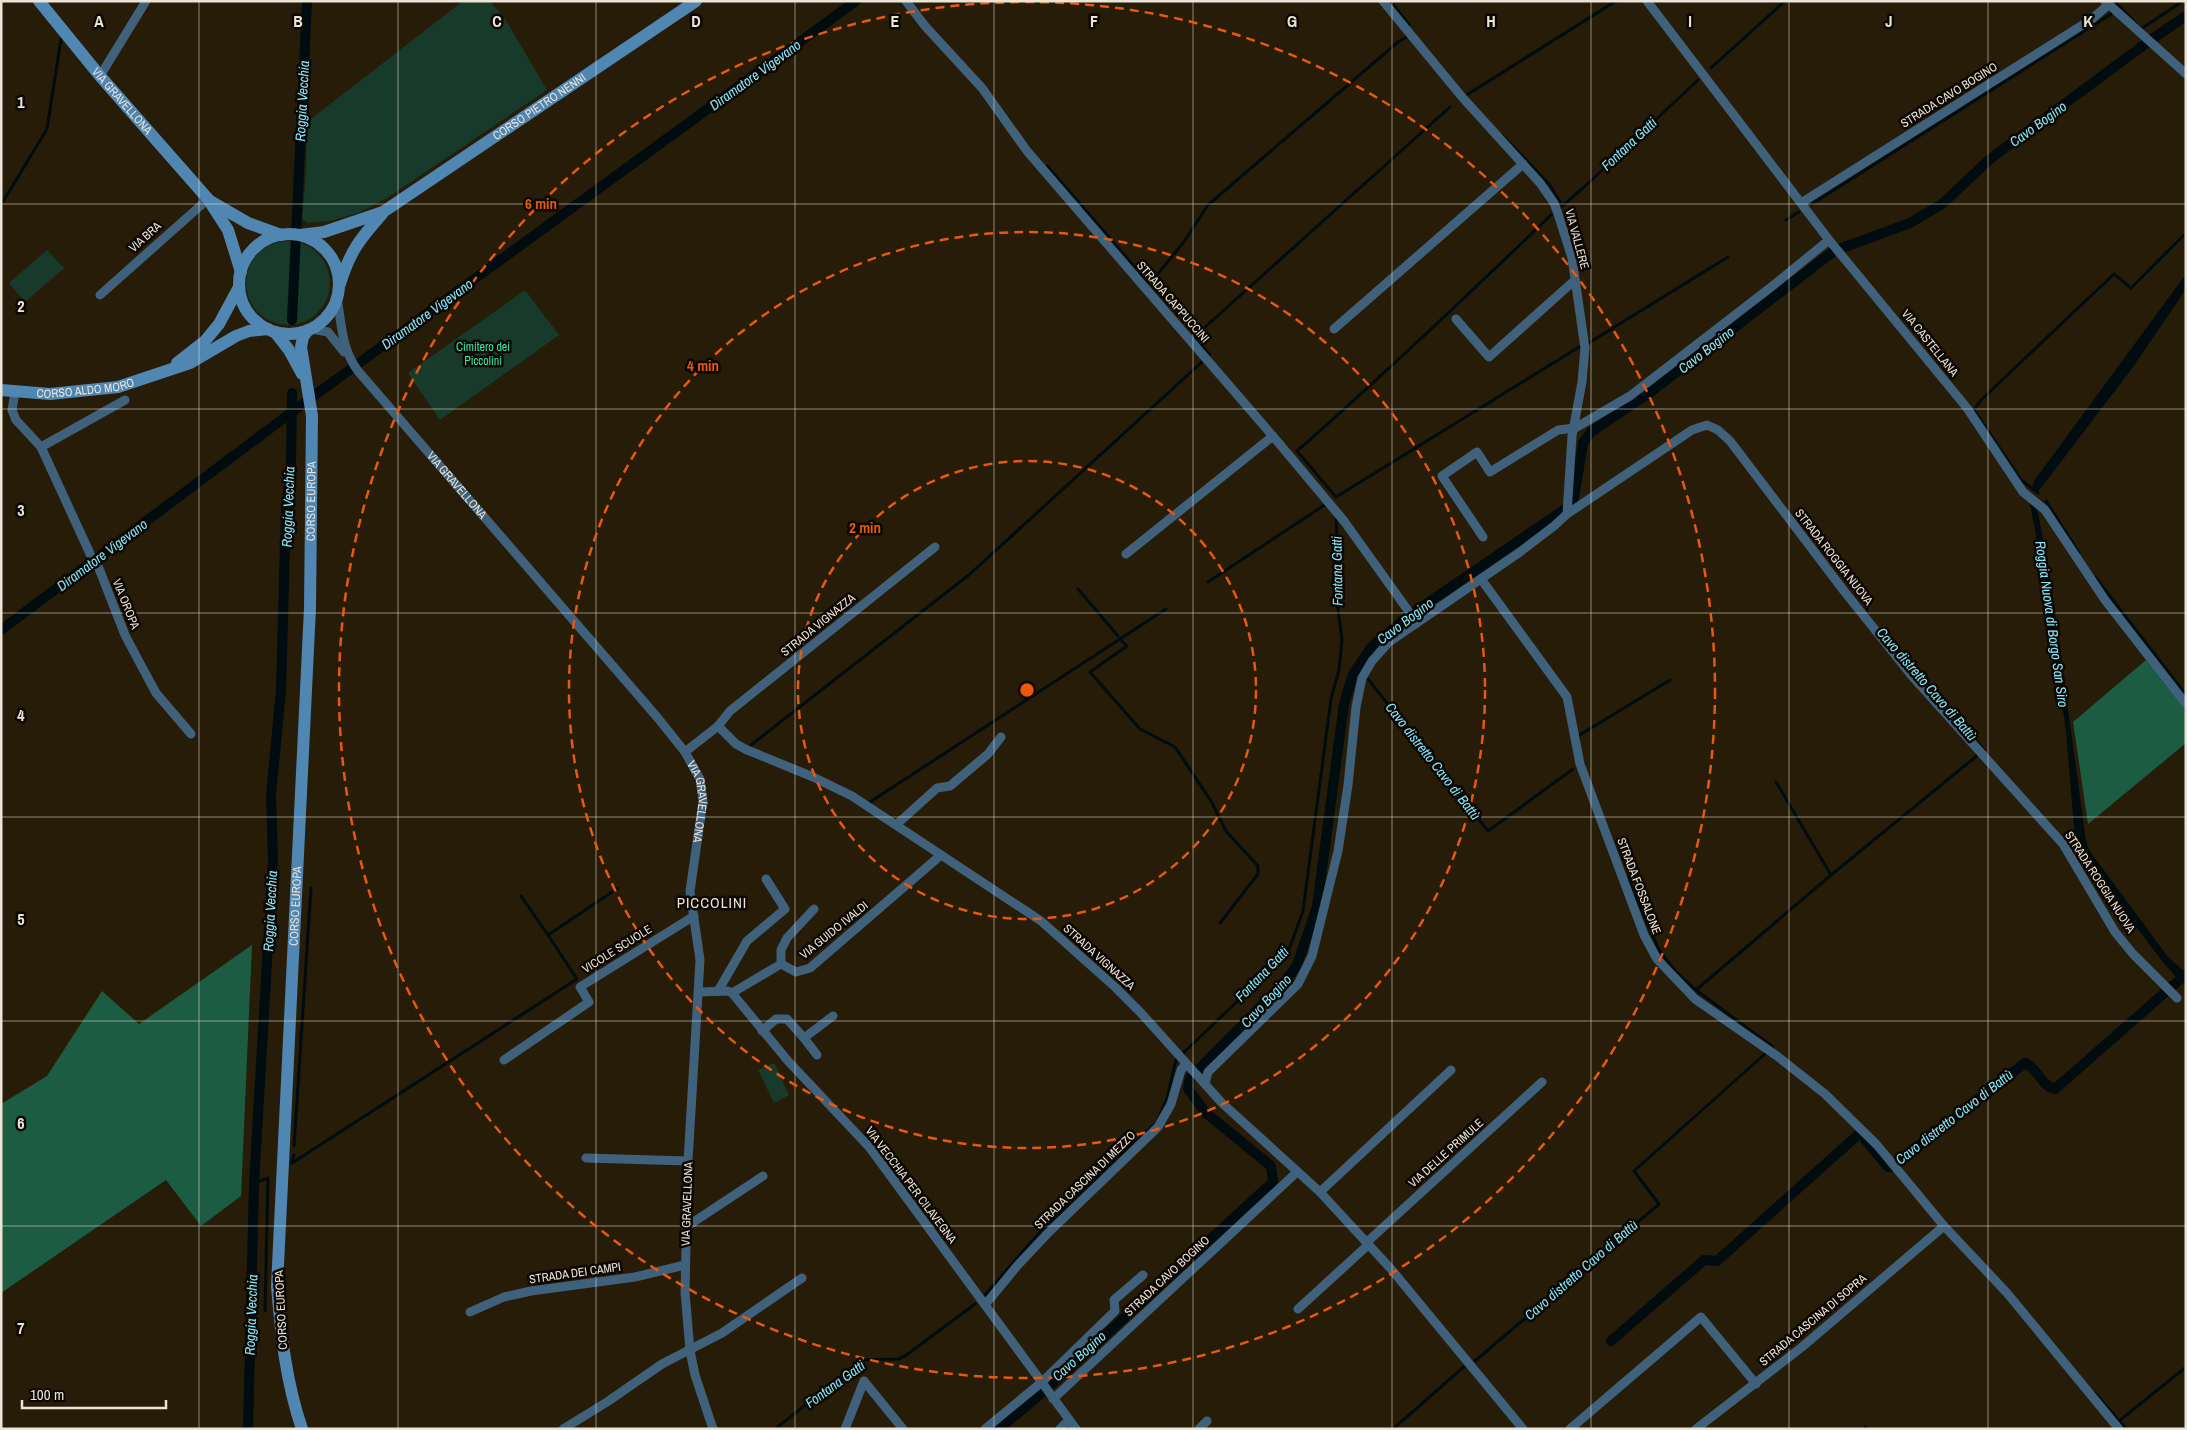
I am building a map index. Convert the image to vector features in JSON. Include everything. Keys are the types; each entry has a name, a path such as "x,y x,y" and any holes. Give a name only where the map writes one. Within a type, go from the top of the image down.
{"main road":[{"name":"VIA GRAVELLONA","path":"39,1 100,76 208,199 228,230 241,272"},
{"name":"CORSO PIETRO NENNI","path":"338,294 346,264 358,240 383,212 696,1"},
{"name":"VIA GRAVELLONA","path":"208,199 248,223 292,235"},
{"name":"CORSO PIETRO NENNI","path":"292,235 324,232 383,212"},
{"path":"272,331 297,333 310,330 328,316 338,294 338,278 330,256 316,243 292,235 270,238 251,252 241,272 239,287 242,300 248,312 257,322 272,331 289,350 306,381"},
{"name":"CORSO ALDO MORO","path":"168,370 205,341 219,324 239,287"},
{"name":"CORSO EUROPA","path":"302,1429 295,1410 282,1351 277,1286 310,608 312,416 301,347 303,337 310,330"},
{"name":"CORSO ALDO MORO","path":"1,390 50,394 118,387 190,363 236,336 249,331 272,331"}],"street":[{"path":"100,76 146,1"},
{"name":"STRADA CAPPUCCINI","path":"906,1 925,26 982,88 1027,151 1344,521 1416,623"},
{"name":"VIA VALLERE","path":"1383,1 1462,97 1540,183 1554,203 1572,258 1585,348 1575,428 1572,436 1567,513"},
{"name":"VIA CASTELLANA","path":"1653,3 1831,242 1967,408 2023,492 2045,510 2105,600 2186,704"},
{"path":"2106,3 2152,46 2186,74"},
{"name":"STRADA CAVO BOGINO","path":"1801,202 2092,19 2106,3"},
{"path":"1334,329 1523,164"},
{"name":"VIA BRA","path":"100,295 208,199"},
{"path":"1483,537 1442,476 1476,452 1490,472 1558,430 1575,428 1630,396 1831,242"},
{"path":"1456,319 1489,357 1575,280"},
{"name":"VIA GRAVELLONA","path":"338,294 343,338 349,358 358,371 557,599 684,752 700,779 703,801 690,891 700,960 688,1161 685,1265 686,1323 695,1375 713,1429"},
{"path":"310,330 328,332 349,358"},
{"name":"VIA OROPA","path":"15,392 12,410 16,420 40,446 92,558 98,566 125,635 156,693 191,734"},
{"path":"40,446 125,400"},
{"name":"STRADA ROGGIA NUOVA","path":"1567,513 1692,430 1707,425 1713,426 1730,441 1838,584 1912,676 2063,844 2115,932 2133,954 2171,991"},
{"path":"1126,554 1273,436"},
{"path":"1205,1084 1208,1072 1298,984 1312,956 1338,852 1348,785 1356,707 1362,678 1372,661 1389,642 1547,532 1567,513"},
{"name":"STRADA VIGNAZZA","path":"684,752 718,726 730,711 935,547"},
{"name":"STRADA FOSSALONE","path":"1480,579 1567,697 1580,764 1644,935 1657,959 1670,975 1695,999 1777,1056 1825,1094 1877,1145 1944,1226 2007,1293 2119,1429"},
{"name":"STRADA VIGNAZZA","path":"718,726 736,744 745,749 813,777 852,796 1041,921 1115,987 1222,1103 1320,1192 1402,1284 1523,1429"},
{"path":"896,825 937,788 950,786 988,754 1001,737"},
{"name":"VIA GUIDO IVALDI","path":"781,964 796,972 810,968 941,855"},
{"path":"718,991 748,940 784,909 766,879"},
{"path":"699,992 728,991 732,994 781,964 781,950 787,938 814,909"},
{"name":"VICOLE SCUOLE","path":"504,1060 590,1002 580,987 694,916"},
{"name":"VIA VECCHIA PER CILAVEGNA","path":"732,994 762,1031 870,1148 1076,1429"},
{"path":"804,1038 833,1016"},
{"path":"762,1031 776,1019 787,1019 818,1055"},
{"name":"STRADA CASCINA DI MEZZO","path":"985,1305 1017,1266 1049,1232 1158,1127 1171,1104 1181,1070 1187,1065"},
{"path":"1320,1192 1451,1070"},
{"name":"VIA DELLE PRIMULE","path":"1298,1309 1542,1082"},
{"path":"586,1158 688,1161"},
{"name":"STRADA CAVO BOGINO","path":"1053,1398 1297,1172"},
{"path":"686,1227 763,1176"},
{"name":"STRADA CASCINA DI SOPRA","path":"1696,1429 1802,1347 1944,1226"},
{"name":"STRADA DEI CAMPI","path":"470,1312 504,1297 530,1291 635,1277 685,1265"},
{"path":"985,1429 1042,1383 1116,1311 1114,1300 1143,1275"},
{"path":"563,1429 607,1402 662,1364 722,1333 802,1278"},
{"path":"1570,1429 1701,1317 1756,1384"},
{"path":"845,1429 864,1381 903,1429"},
{"path":"1060,1429 1069,1420"},
{"path":"1199,1429 1207,1421"}],"green space":[{"path":"463,1 490,1 507,22 547,90 387,198 358,213 330,221 308,223 302,219 306,172 307,122"},
{"path":"288,241 304,244 318,253 327,267 330,283 327,299 318,313 304,322 288,325 272,322 258,313 249,299 246,283 249,267 258,253 272,244"},
{"path":"47,250 64,268 25,302 9,283"},
{"name":"Cimitero dei Piccolini","path":"525,290 559,335 440,420 408,373"},
{"path":"2146,660 2186,711 2186,743 2088,824 2073,722"},
{"path":"252,945 241,1196 201,1226 166,1180 1,1293 1,1104 47,1076 102,991 139,1024"},
{"path":"774,1063 789,1095 774,1103 758,1070"}],"water":[{"path":"2186,274 2186,289 2133,367 2038,492 2032,489 2034,481"},
{"name":"Roggia Nuova di Borgo San Siro","path":"2030,503 2037,507 2051,584 2086,841 2089,850 2168,957 2186,973 2178,979 2162,961 2089,864 2075,838 2066,731 2045,586"}],"waterway":[{"name":"Roggia Vecchia","path":"292,320 307,1"},
{"name":"Diramatore Vigevano","path":"1,630 296,409 856,1"},
{"path":"1390,1 1409,25"},
{"path":"1465,96 1616,1"},
{"name":"Fontana Gatti","path":"1711,68 1785,1"},
{"path":"2113,1 2120,7"},
{"path":"2118,8 2120,7 2141,29 2183,1"},
{"path":"1812,204 2111,14"},
{"name":"Cavo Bogino","path":"999,1429 1042,1393 1273,1182 1271,1166 1206,1113 1188,1089 1190,1078 1285,982 1297,965 1317,906 1344,704 1353,674 1372,646 1407,617 1571,505 1574,498 1583,443 1591,432 1652,391 1834,251 1910,223 1942,204 1990,159 2186,16"},
{"path":"1047,166 1146,280 1152,281 1183,243 1208,205 1398,42 1408,36"},
{"name":"Cavo distretto Cavo di Battù","path":"1,205 47,129 61,39"},
{"name":"Fontana Gatti","path":"1562,206 1698,80"},
{"path":"1210,355 1194,337 1450,107"},
{"path":"1502,135 1549,184 1562,205"},
{"path":"1786,220 1799,212"},
{"name":"Fontana Gatti","path":"1552,214 1426,334 1297,451 1336,497 1579,347"},
{"path":"2038,493 2021,480 1974,410 1981,400 2114,274 2131,288 2186,233"},
{"path":"1587,344 1728,257"},
{"path":"751,745 970,574 1203,361"},
{"name":"Roggia Vecchia","path":"248,1429 254,1183 273,860 271,795 281,690 286,507 291,468 292,393"},
{"path":"2046,501 2079,553"},
{"path":"1208,582 1326,504 1327,506"},
{"name":"Fontana Gatti","path":"985,1295 1040,1232 1157,1122 1167,1098 1176,1060 1273,967 1290,947 1303,911 1331,699 1339,670 1342,640 1335,586 1338,553 1336,517"},
{"path":"2095,577 2186,695"},
{"path":"1078,589 1118,636"},
{"name":"Cavo distretto Cavo di Battù","path":"1867,602 1867,613"},
{"path":"870,802 1166,609"},
{"path":"1121,640 1127,646 1090,672 1140,729 1175,747 1211,801 1226,831 1258,866 1258,874 1220,923"},
{"name":"Cavo distretto Cavo di Battù","path":"1368,679 1488,831 1573,769"},
{"path":"1579,739 1578,736 1670,680"},
{"name":"Cavo distretto Cavo di Battù","path":"1831,875 1984,750 1973,737"},
{"name":"Cavo distretto Cavo di Battù","path":"1773,1047 1696,990 1831,875 1776,782"},
{"name":"Cavo distretto Cavo di Battù","path":"1627,877 1659,950 1674,970 1696,990"},
{"path":"294,1146 311,888"},
{"path":"292,1163 577,979 548,935 618,888"},
{"path":"521,896 548,935"},
{"name":"Cavo distretto Cavo di Battù","path":"1611,1341 1704,1260 1717,1261 1860,1133 1888,1167 1891,1167 2025,1063 2046,1084 2055,1089 2186,974"},
{"name":"Cavo distretto Cavo di Battù","path":"1475,1361 1659,1204 1634,1171 1766,1053"},
{"path":"292,1162 294,1155"},
{"path":"254,1183 268,1178 265,1311"},
{"name":"Fontana Gatti","path":"775,1429 863,1360 898,1359 905,1356 975,1304"},
{"name":"Cavo distretto Cavo di Battù","path":"1393,1429 1466,1365"},
{"name":"Cavo distretto Cavo di Battù","path":"2126,1429 2119,1421 2186,1367"},
{"path":"2095,1393 2119,1421"}],"district":[{"name":"PICCOLINI","path":"712,903"}]}
